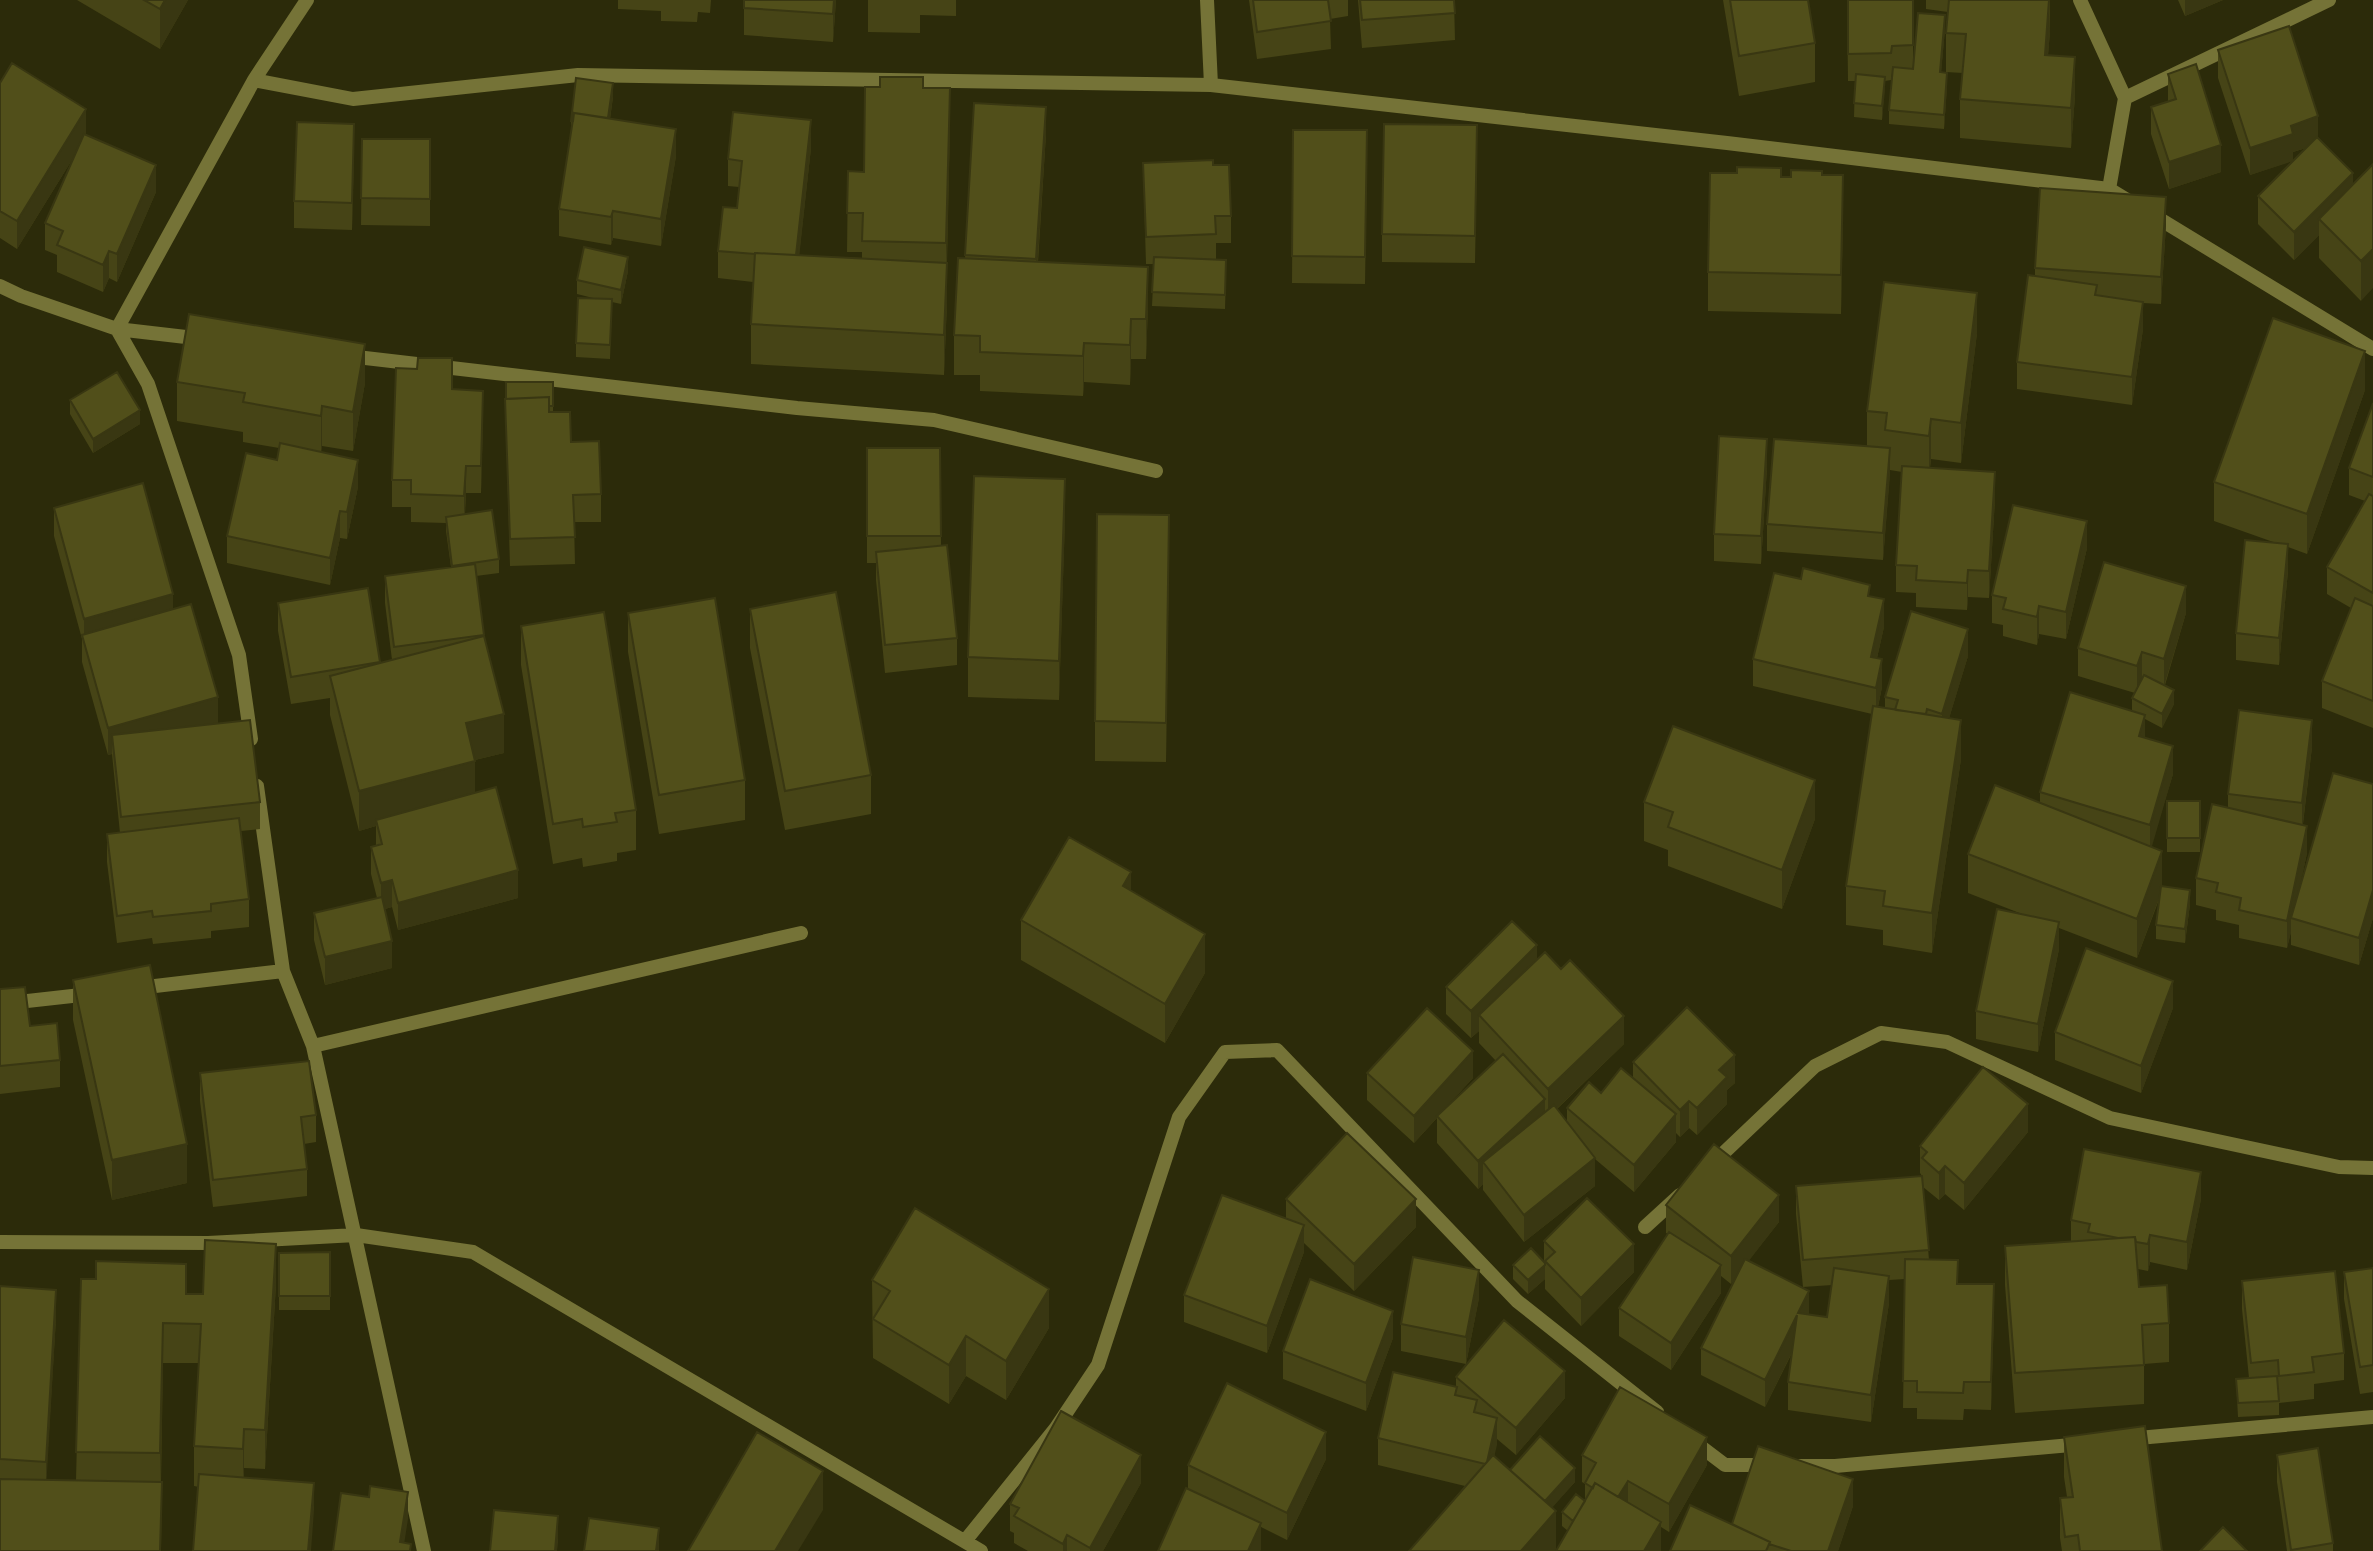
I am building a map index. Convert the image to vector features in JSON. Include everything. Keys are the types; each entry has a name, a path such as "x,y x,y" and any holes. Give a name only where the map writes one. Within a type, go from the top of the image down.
{"street":[{"path":"117,329 254,80 307,0"},
{"path":"1208,0 1211,85"},
{"path":"2080,0 2125,98 2109,189"},
{"path":"2125,98 2329,0"},
{"path":"254,80 353,99 578,75 1211,85 1713,141 2109,189 2373,349"},
{"path":"0,286 21,296 117,329 214,340"},
{"path":"117,329 148,384 239,654 283,971 313,1046 424,1551"},
{"path":"339,355 797,408 934,420 1156,471"},
{"path":"313,1046 801,933"},
{"path":"0,1004 283,971"},
{"path":"1645,1227 1815,1066 1881,1033 1947,1042 2110,1118 2339,1167 2373,1168"},
{"path":"965,1541 1056,1428 1098,1365 1179,1117 1225,1052 1277,1050 1517,1301 1725,1465 1835,1466 2373,1417"},
{"path":"0,1242 208,1243 356,1235 473,1252 981,1551"}],"building":[{"path":"144,0 165,0 160,9"},
{"path":"744,0 834,0 833,14 744,8"},
{"path":"1253,0 1328,0 1331,21 1257,32"},
{"path":"1360,0 1454,0 1455,13 1362,20"},
{"path":"1730,0 1808,0 1815,43 1739,56"},
{"path":"1848,0 1913,0 1913,45 1892,46 1891,53 1848,54"},
{"path":"1949,0 2049,0 2045,55 2075,57 2071,108 1960,99 1966,34 1946,33"},
{"path":"1918,13 1945,15 1940,72 1947,73 1944,115 1889,110 1893,67 1913,69"},
{"path":"2289,26 2318,116 2291,126 2293,134 2250,148 2218,50"},
{"path":"12,63 86,109 17,221 0,211 0,83"},
{"path":"2196,64 2221,145 2169,162 2151,107 2176,99 2168,74"},
{"path":"1856,74 1885,77 1882,106 1854,103"},
{"path":"880,77 923,77 923,88 950,88 946,243 862,241 863,213 847,213 848,171 864,172 865,87 880,87"},
{"path":"576,78 613,83 608,118 574,113 571,121"},
{"path":"974,103 1046,107 1036,259 965,255"},
{"path":"733,112 811,120 796,255 718,251 723,207 737,208 742,161 728,159"},
{"path":"574,113 676,129 661,219 613,211 611,217 559,209"},
{"path":"297,122 354,124 352,203 294,201"},
{"path":"1384,124 1477,125 1475,236 1382,234"},
{"path":"1293,130 1367,130 1365,257 1292,256"},
{"path":"84,134 156,165 117,254 109,251 103,265 57,245 63,231 45,223"},
{"path":"2317,137 2353,173 2294,232 2258,196"},
{"path":"362,139 430,139 430,199 361,198"},
{"path":"1213,160 1213,165 1229,165 1231,216 1215,216 1216,234 1146,237 1143,163"},
{"path":"2373,164 2373,249 2361,261 2319,219"},
{"path":"1737,167 1781,168 1781,177 1791,177 1791,170 1843,175 1841,275 1708,272 1710,173 1737,173"},
{"path":"2040,188 2166,197 2161,277 2035,268"},
{"path":"584,247 628,257 621,290 577,280"},
{"path":"755,253 947,263 944,335 751,324"},
{"path":"1154,257 1226,260 1225,295 1152,292"},
{"path":"958,258 1148,267 1146,319 1131,319 1130,345 1084,343 1083,356 980,352 980,336 954,335"},
{"path":"2028,275 2097,285 2095,295 2143,302 2132,377 2017,362"},
{"path":"1884,282 1977,293 1961,423 1931,419 1929,436 1885,430 1887,413 1867,411"},
{"path":"578,298 612,299 610,345 576,343"},
{"path":"189,314 365,344 353,412 322,406 321,416 243,402 245,393 177,382"},
{"path":"2273,318 2365,351 2307,514 2214,482"},
{"path":"418,358 452,358 452,389 483,391 481,466 466,466 464,496 411,494 411,480 392,480 396,368 417,369"},
{"path":"117,372 140,410 93,439 70,400"},
{"path":"506,382 553,382 553,406 549,406 549,397 506,399"},
{"path":"549,397 549,412 570,412 571,442 599,441 601,494 573,495 575,537 510,539 505,399"},
{"path":"2373,403 2373,477 2349,468"},
{"path":"1719,436 1767,439 1761,536 1714,534"},
{"path":"1774,439 1890,448 1883,533 1767,524"},
{"path":"280,443 358,460 347,512 340,511 330,558 227,536 246,453 277,460"},
{"path":"867,448 940,448 941,536 867,536"},
{"path":"1902,466 1995,472 1989,571 1968,570 1967,583 1916,580 1917,566 1896,565"},
{"path":"974,476 1065,479 1059,661 968,657"},
{"path":"143,483 173,594 84,619 54,508"},
{"path":"2369,494 2373,496 2373,593 2327,567"},
{"path":"2013,505 2087,521 2066,612 2039,606 2037,617 2003,609 2006,598 1992,595"},
{"path":"492,510 499,559 452,566 446,517"},
{"path":"1097,514 1169,515 1166,723 1095,721"},
{"path":"2245,540 2288,544 2279,638 2236,633"},
{"path":"947,545 957,638 885,645 876,552"},
{"path":"2104,562 2186,586 2164,659 2142,652 2137,666 2078,648"},
{"path":"475,564 484,635 394,647 385,576"},
{"path":"1803,568 1870,585 1868,596 1884,599 1871,657 1882,659 1876,688 1753,659 1774,573 1801,579"},
{"path":"368,588 380,662 291,677 278,603"},
{"path":"836,592 871,775 785,791 750,609"},
{"path":"715,598 745,780 659,795 628,613"},
{"path":"2355,598 2373,606 2373,701 2322,681"},
{"path":"191,604 218,697 108,728 82,635"},
{"path":"1911,611 1968,629 1942,714 1927,709 1926,714 1895,710 1898,700 1885,697"},
{"path":"604,612 636,810 615,813 617,822 583,827 582,819 553,824 521,626"},
{"path":"484,636 504,714 466,723 475,761 359,791 330,676"},
{"path":"2144,675 2174,690 2162,714 2132,698"},
{"path":"2070,692 2145,715 2139,736 2173,746 2150,825 2040,792"},
{"path":"1873,706 1961,720 1932,913 1883,906 1885,891 1846,886"},
{"path":"2239,710 2312,720 2302,803 2228,794"},
{"path":"250,720 260,802 121,817 112,735"},
{"path":"1673,726 1815,780 1782,870 1668,827 1673,812 1644,802"},
{"path":"2333,773 2373,784 2373,890 2359,938 2291,918"},
{"path":"1995,785 2162,851 2137,919 1968,854"},
{"path":"496,787 518,870 398,903 392,880 381,883 371,847 382,844 376,820"},
{"path":"2167,801 2200,801 2200,838 2167,838"},
{"path":"2212,804 2307,826 2287,921 2239,910 2241,898 2216,892 2218,883 2196,878"},
{"path":"239,818 249,899 211,904 211,911 153,917 152,911 117,916 107,834"},
{"path":"1069,837 1131,872 1123,886 1205,934 1165,1004 1021,920"},
{"path":"2161,886 2190,890 2185,929 2156,925"},
{"path":"382,897 392,941 325,957 314,913"},
{"path":"1997,909 2059,922 2038,1024 1976,1011"},
{"path":"1512,921 1537,945 1471,1011 1446,987"},
{"path":"2086,948 2173,981 2141,1066 2055,1032"},
{"path":"1545,952 1561,969 1570,960 1624,1016 1548,1089 1479,1015"},
{"path":"150,965 187,1144 112,1160 73,980"},
{"path":"25,987 30,1026 57,1023 60,1060 0,1066 0,989"},
{"path":"1687,1007 1735,1055 1719,1070 1727,1077 1697,1108 1689,1101 1680,1110 1633,1062"},
{"path":"1427,1008 1473,1051 1414,1116 1367,1073"},
{"path":"1503,1054 1545,1099 1478,1161 1437,1116"},
{"path":"309,1061 316,1115 301,1117 307,1169 213,1180 200,1073"},
{"path":"1983,1067 2028,1104 1964,1183 1945,1166 1939,1173 1922,1158 1927,1152 1920,1146"},
{"path":"1621,1068 1676,1114 1634,1165 1567,1108 1589,1082 1601,1093"},
{"path":"1554,1105 1595,1158 1524,1215 1483,1162"},
{"path":"1347,1133 1416,1199 1354,1264 1286,1199"},
{"path":"1714,1144 1779,1195 1731,1256 1666,1205"},
{"path":"2084,1149 2201,1172 2187,1242 2150,1235 2148,1244 2136,1242 2135,1237 2118,1238 2088,1232 2090,1224 2071,1220"},
{"path":"1922,1176 1929,1250 1803,1260 1796,1186"},
{"path":"1222,1195 1304,1225 1267,1326 1184,1295"},
{"path":"1587,1198 1634,1244 1581,1298 1545,1261 1555,1252 1544,1241"},
{"path":"915,1208 1049,1289 1006,1361 966,1336 949,1365 873,1319 890,1291 872,1280"},
{"path":"1669,1232 1721,1265 1671,1343 1619,1308"},
{"path":"2135,1237 2139,1287 2167,1285 2169,1323 2142,1325 2144,1365 2015,1373 2005,1246"},
{"path":"205,1240 276,1244 265,1430 244,1429 243,1449 194,1446 201,1324 163,1323 160,1453 76,1452 81,1279 96,1279 96,1261 186,1264 186,1294 203,1294"},
{"path":"1531,1248 1545,1265 1528,1280 1513,1265"},
{"path":"330,1252 330,1296 279,1296 279,1253"},
{"path":"1413,1257 1479,1270 1466,1337 1401,1324"},
{"path":"1745,1259 1809,1291 1798,1313 1827,1317 1834,1268 1889,1276 1871,1395 1788,1382 1797,1315 1765,1380 1701,1348"},
{"path":"1905,1259 1958,1260 1957,1284 1994,1284 1991,1382 1964,1382 1963,1393 1917,1392 1917,1381 1903,1381"},
{"path":"2373,1268 2373,1365 2360,1367 2344,1272"},
{"path":"2335,1271 2344,1353 2312,1357 2314,1372 2279,1376 2278,1360 2251,1363 2242,1281"},
{"path":"1310,1279 1393,1311 1366,1383 1283,1351"},
{"path":"0,1286 56,1290 46,1462 0,1459"},
{"path":"1504,1320 1565,1371 1516,1428 1456,1377"},
{"path":"1393,1372 1457,1387 1455,1395 1477,1400 1474,1412 1497,1418 1487,1462 1485,1464 1378,1438"},
{"path":"2277,1376 2279,1401 2238,1403 2236,1379"},
{"path":"1227,1383 1326,1432 1287,1513 1188,1465"},
{"path":"1620,1387 1707,1437 1669,1504 1628,1481 1618,1497 1595,1483 1593,1488 1585,1483 1596,1463 1582,1455"},
{"path":"1061,1411 1141,1455 1090,1548 1067,1535 1063,1544 1014,1516 1019,1508 1010,1504"},
{"path":"2145,1426 2162,1551 2080,1551 2078,1535 2065,1537 2060,1498 2073,1497 2064,1437"},
{"path":"757,1432 823,1471 775,1551 688,1551"},
{"path":"1540,1436 1575,1468 1545,1501 1510,1470"},
{"path":"1758,1446 1853,1479 1828,1551 1791,1551 1769,1544 1770,1542 1732,1524"},
{"path":"2318,1448 2333,1543 2291,1550 2277,1455"},
{"path":"1493,1455 1556,1511 1521,1551 1409,1551"},
{"path":"199,1474 314,1483 308,1551 193,1551"},
{"path":"0,1479 162,1482 160,1551 0,1551"},
{"path":"1595,1483 1661,1522 1644,1551 1556,1551"},
{"path":"370,1486 408,1492 400,1542 411,1544 410,1551 333,1551 341,1493 369,1497"},
{"path":"1186,1488 1261,1523 1248,1551 1158,1551"},
{"path":"1576,1494 1585,1501 1573,1521 1562,1512"},
{"path":"1690,1505 1770,1542 1766,1551 1670,1551"},
{"path":"494,1510 558,1516 555,1551 490,1551"},
{"path":"589,1518 659,1528 656,1551 584,1551"},
{"path":"2223,1527 2247,1551 2200,1551"}]}
